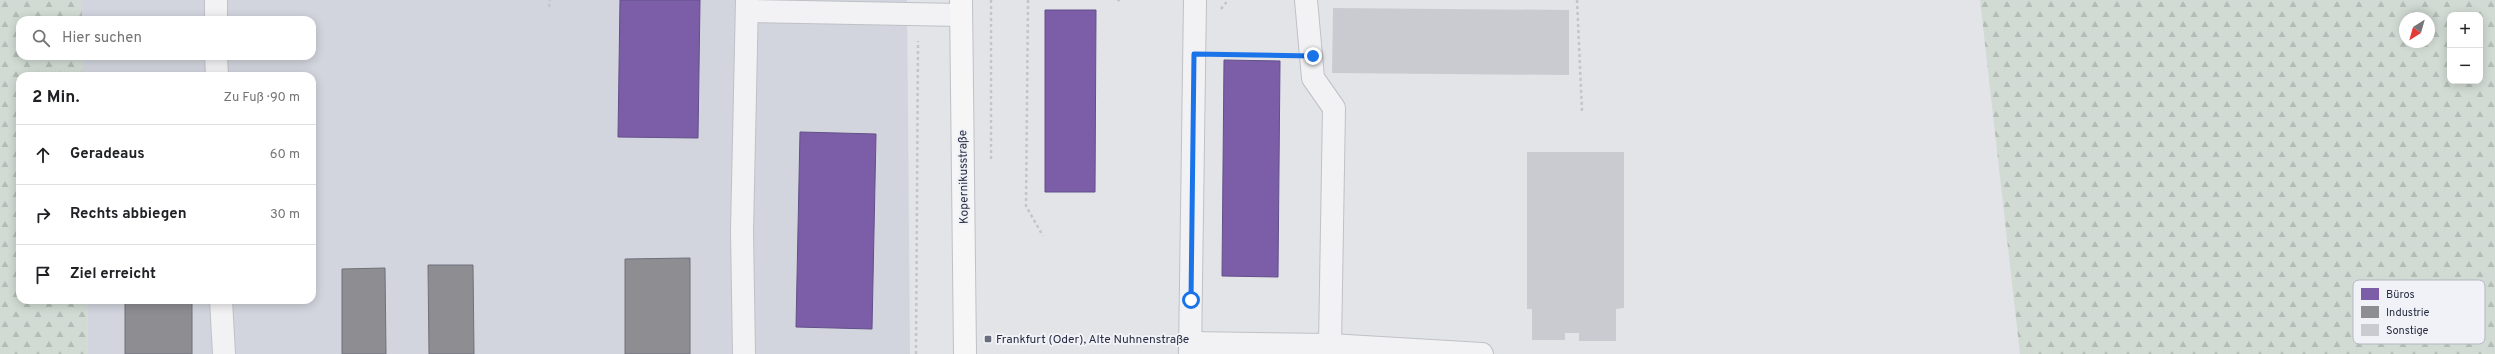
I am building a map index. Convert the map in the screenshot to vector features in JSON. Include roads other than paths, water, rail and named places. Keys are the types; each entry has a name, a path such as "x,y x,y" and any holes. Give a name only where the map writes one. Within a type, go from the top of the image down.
{"main road":[{"name":"Kopernikusstraße","path":"961,8 965,354"}],"lane":[{"path":"216,0 216,16"},
{"path":"1195,0 1190,348 1330,345 1482,354"},
{"path":"1306,0 1313,56 1313,78 1334,108 1330,345"},
{"path":"744,354 742,231 747,6 918,14 961,8"},
{"path":"216,60 217,72"},
{"path":"222,304 224,354"}],"place":[{"name":"Frankfurt (Oder), Alte Nuhnenstraße","path":"988,339"}]}
